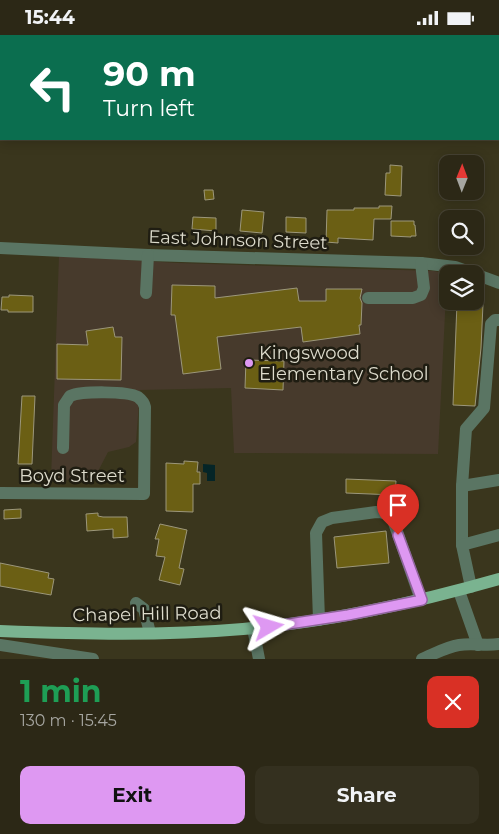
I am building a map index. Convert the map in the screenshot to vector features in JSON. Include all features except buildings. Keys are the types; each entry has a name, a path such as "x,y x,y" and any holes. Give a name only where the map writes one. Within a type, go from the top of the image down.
{"main road":[{"name":"Chapel Hill Road","path":"0,631 92,634 253,628 319,620 422,600 499,579"}],"street":[{"name":"East Johnson Street","path":"0,248 439,265"},
{"path":"146,293 148,255"},
{"path":"368,298 413,298 421,295 424,288 421,263"},
{"name":"East Johnson Street","path":"484,277 499,283"},
{"path":"478,645 465,589 462,545 462,486 466,429 484,408 490,325 495,320 499,320"},
{"name":"Boyd Street","path":"0,493 144,494 144,404 133,395 77,393 67,398 63,409 62,448"},
{"path":"462,486 499,480"},
{"path":"319,620 316,533 322,522 332,518 376,512 382,512 390,516 422,600"},
{"path":"462,545 499,535"},
{"path":"136,603 144,609 150,633"},
{"path":"253,628 259,659"},
{"path":"422,659 453,646 499,644"},
{"path":"0,645 93,659"}],"shaded area":[{"name":"Kingswood Elementary School","path":"59,256 178,263 439,272 439,310 445,310 438,454 234,453 231,388 140,390 136,442 129,447 108,452 93,481 51,479"}],"water":[{"path":"203,464 215,465 215,481 207,481 207,473 203,472"}],"place":[{"name":"Kingswood Elementary School","path":"249,363"}],"route":[{"path":"269,627 348,615 422,600 411,575 398,535"}]}
